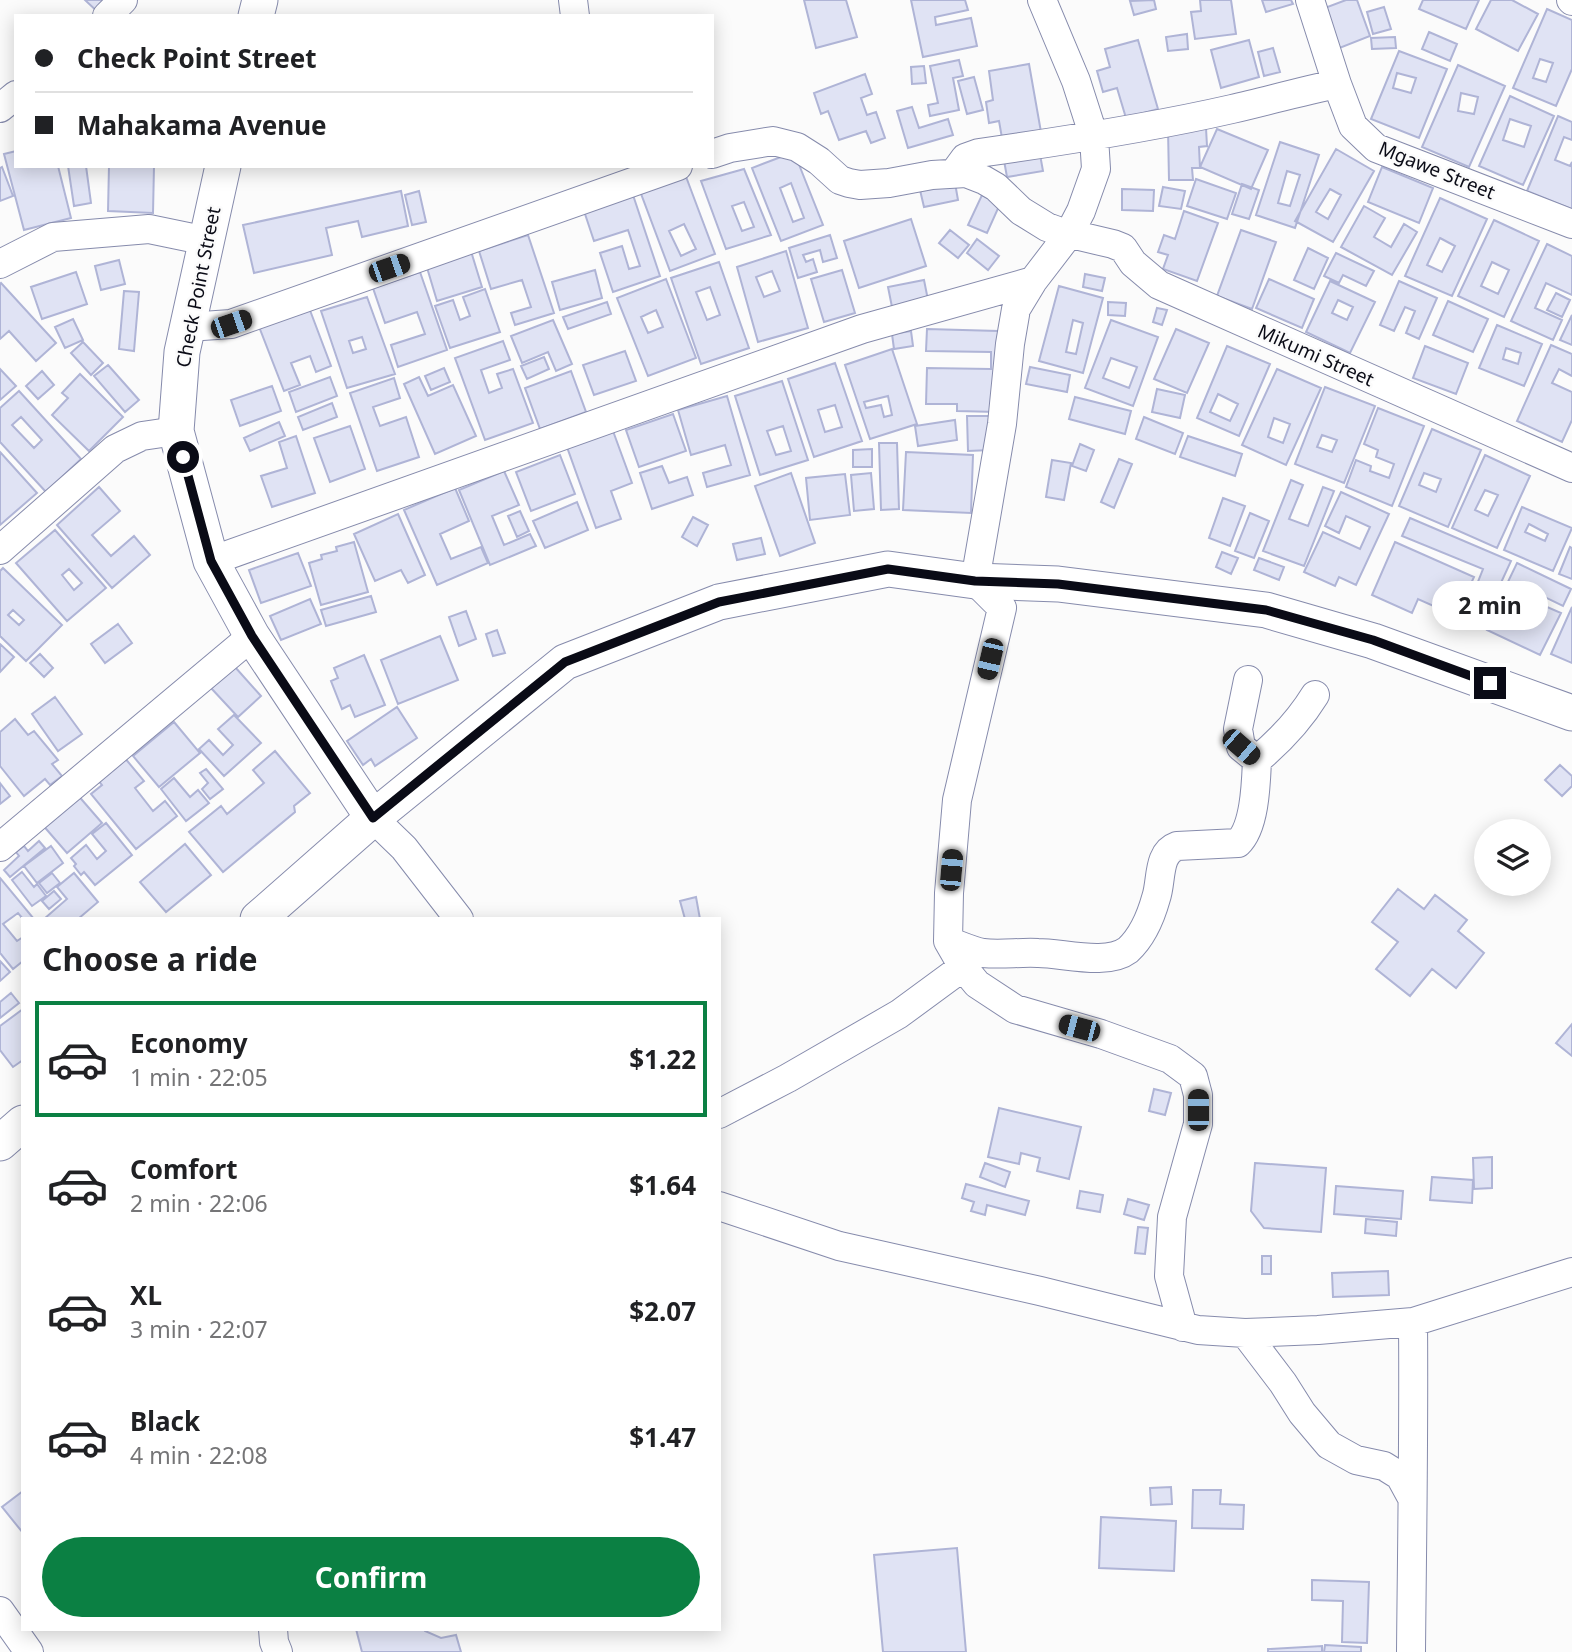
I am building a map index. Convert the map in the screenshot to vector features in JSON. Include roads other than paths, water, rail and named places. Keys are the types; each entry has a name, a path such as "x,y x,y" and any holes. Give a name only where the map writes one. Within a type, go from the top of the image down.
{"street":[{"path":"109,14 123,0"},
{"path":"975,581 1002,424 1016,309 1033,281 1069,234 1081,211 1096,169 1094,137 1076,82 1042,0"},
{"name":"Mgawe Street","path":"1310,0 1336,83 1353,126 1376,148 1572,224"},
{"path":"714,153 773,141 797,147 819,161 840,180 860,185 889,183 954,173 965,158 979,153 1094,137 1234,109 1336,83"},
{"path":"0,108 14,97"},
{"name":"Check Point Street","path":"223,168 182,352 176,431 211,561 252,636 373,818"},
{"path":"188,327 231,324 623,175 666,168"},
{"name":"Mikumi Street","path":"954,173 966,173 984,180 996,187 1021,211 1047,227 1123,248 1133,263 1159,285 1572,468"},
{"path":"0,264 52,237 149,229 207,241"},
{"path":"211,561 862,329 1033,281"},
{"path":"0,550 115,449 142,436 176,431"},
{"path":"260,917 373,818 565,662 719,602 888,569 975,581 1058,584 1266,610 1373,640 1572,713"},
{"path":"975,581 1002,608 957,800 947,941 963,967 978,984 1015,1009 1101,1034 1170,1059 1193,1076 1198,1095 1198,1124 1172,1217 1169,1276 1183,1327"},
{"path":"0,846 252,636"},
{"path":"1248,680 1238,729 1241,747 1257,760"},
{"path":"947,941 983,953 1057,953 1098,957 1117,956 1126,951 1147,923 1158,895 1161,867 1170,849 1177,846 1233,844 1241,840 1246,832 1255,792 1257,760 1278,743 1301,717 1315,695"},
{"path":"373,818 404,848 457,917"},
{"path":"721,1113 899,1014 963,967"},
{"path":"0,1143 21,1125"},
{"path":"721,1207 839,1246 1198,1330 1245,1333 1413,1322 1572,1272"},
{"path":"1411,1652 1413,1322"},
{"path":"1245,1333 1302,1413 1329,1445 1356,1460 1384,1466 1400,1476 1412,1498"},
{"path":"21,1598 0,1611 29,1652"},
{"path":"273,1631 278,1652"}]}
